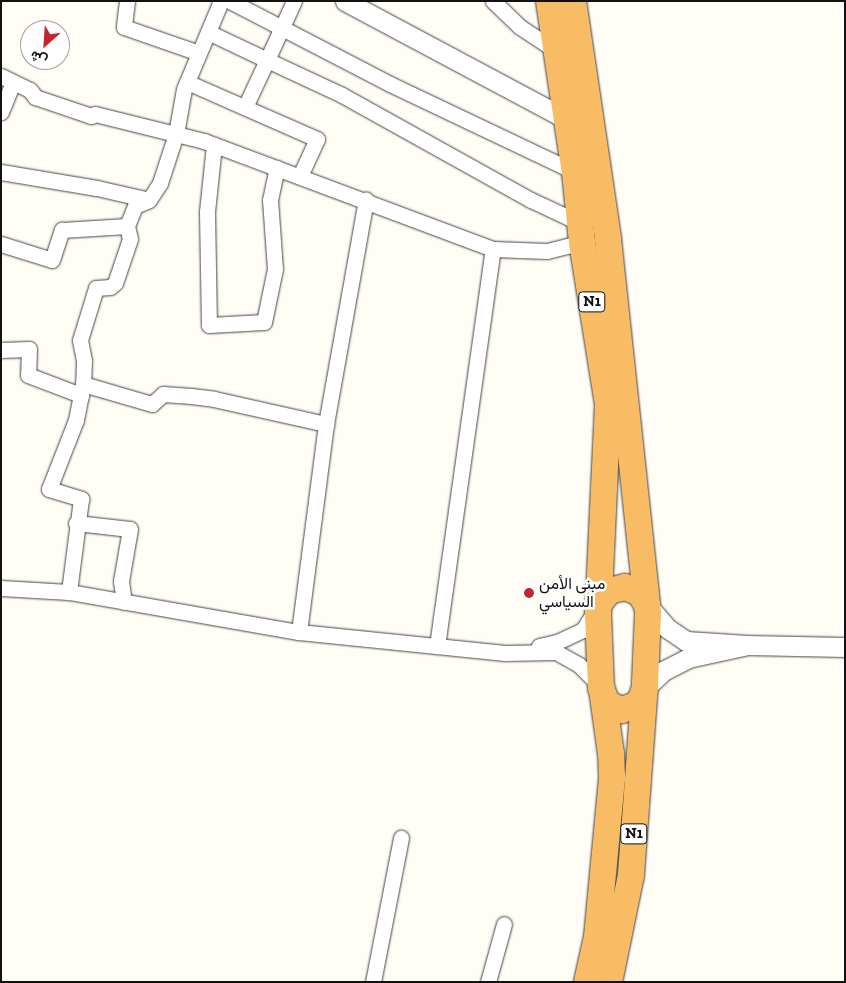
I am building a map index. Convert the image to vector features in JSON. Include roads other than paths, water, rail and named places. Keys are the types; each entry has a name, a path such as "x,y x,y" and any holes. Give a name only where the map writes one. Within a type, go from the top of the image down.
{"highway":[{"name":"N1","path":"549,1 575,172 581,232 608,404 598,605 601,688 611,754 612,777 597,937 587,982"},
{"name":"N1","path":"573,1 608,238 647,605 645,688 631,875 609,982"},
{"path":"598,605 609,591 626,587 640,593 647,605"},
{"path":"601,688 607,703 621,710 636,705 641,699 645,688"}],"street":[{"path":"127,1 124,27 199,54"},
{"path":"69,592 76,523 81,499 49,489 76,420 82,390 84,360 80,340 96,288 110,287 115,283 130,240 127,226 135,206 149,200 160,183 176,134 187,82 221,1"},
{"path":"230,1 511,143 575,172"},
{"path":"245,107 294,1"},
{"path":"345,1 566,119"},
{"path":"493,1 520,27 555,50"},
{"path":"1,112 7,79 30,90 35,97 91,116 95,114 214,145 366,200 493,249 547,251 581,232 531,200 342,95 208,32"},
{"path":"187,82 317,139 300,176"},
{"path":"214,145 207,212 209,325 264,322 276,269 270,200 276,168"},
{"path":"1,172 98,188 149,200"},
{"path":"299,632 326,424 366,200"},
{"path":"1,244 52,260 62,230 127,226"},
{"path":"437,646 493,249"},
{"path":"1,350 29,349 28,375 82,390 152,404 163,394 214,399 326,424"},
{"path":"76,523 130,529 121,581 124,602"},
{"path":"1,588 69,592 299,632 505,653 556,652 579,665 601,688"},
{"path":"505,653 557,642 572,636 583,630 598,605"},
{"path":"647,605 668,629 686,641 747,645 845,647"},
{"path":"645,688 663,672 688,658 747,645"},
{"path":"373,982 401,838"},
{"path":"488,982 504,924"}],"place":[{"name":"مبنى الأمن السياسي","path":"529,593"}]}
